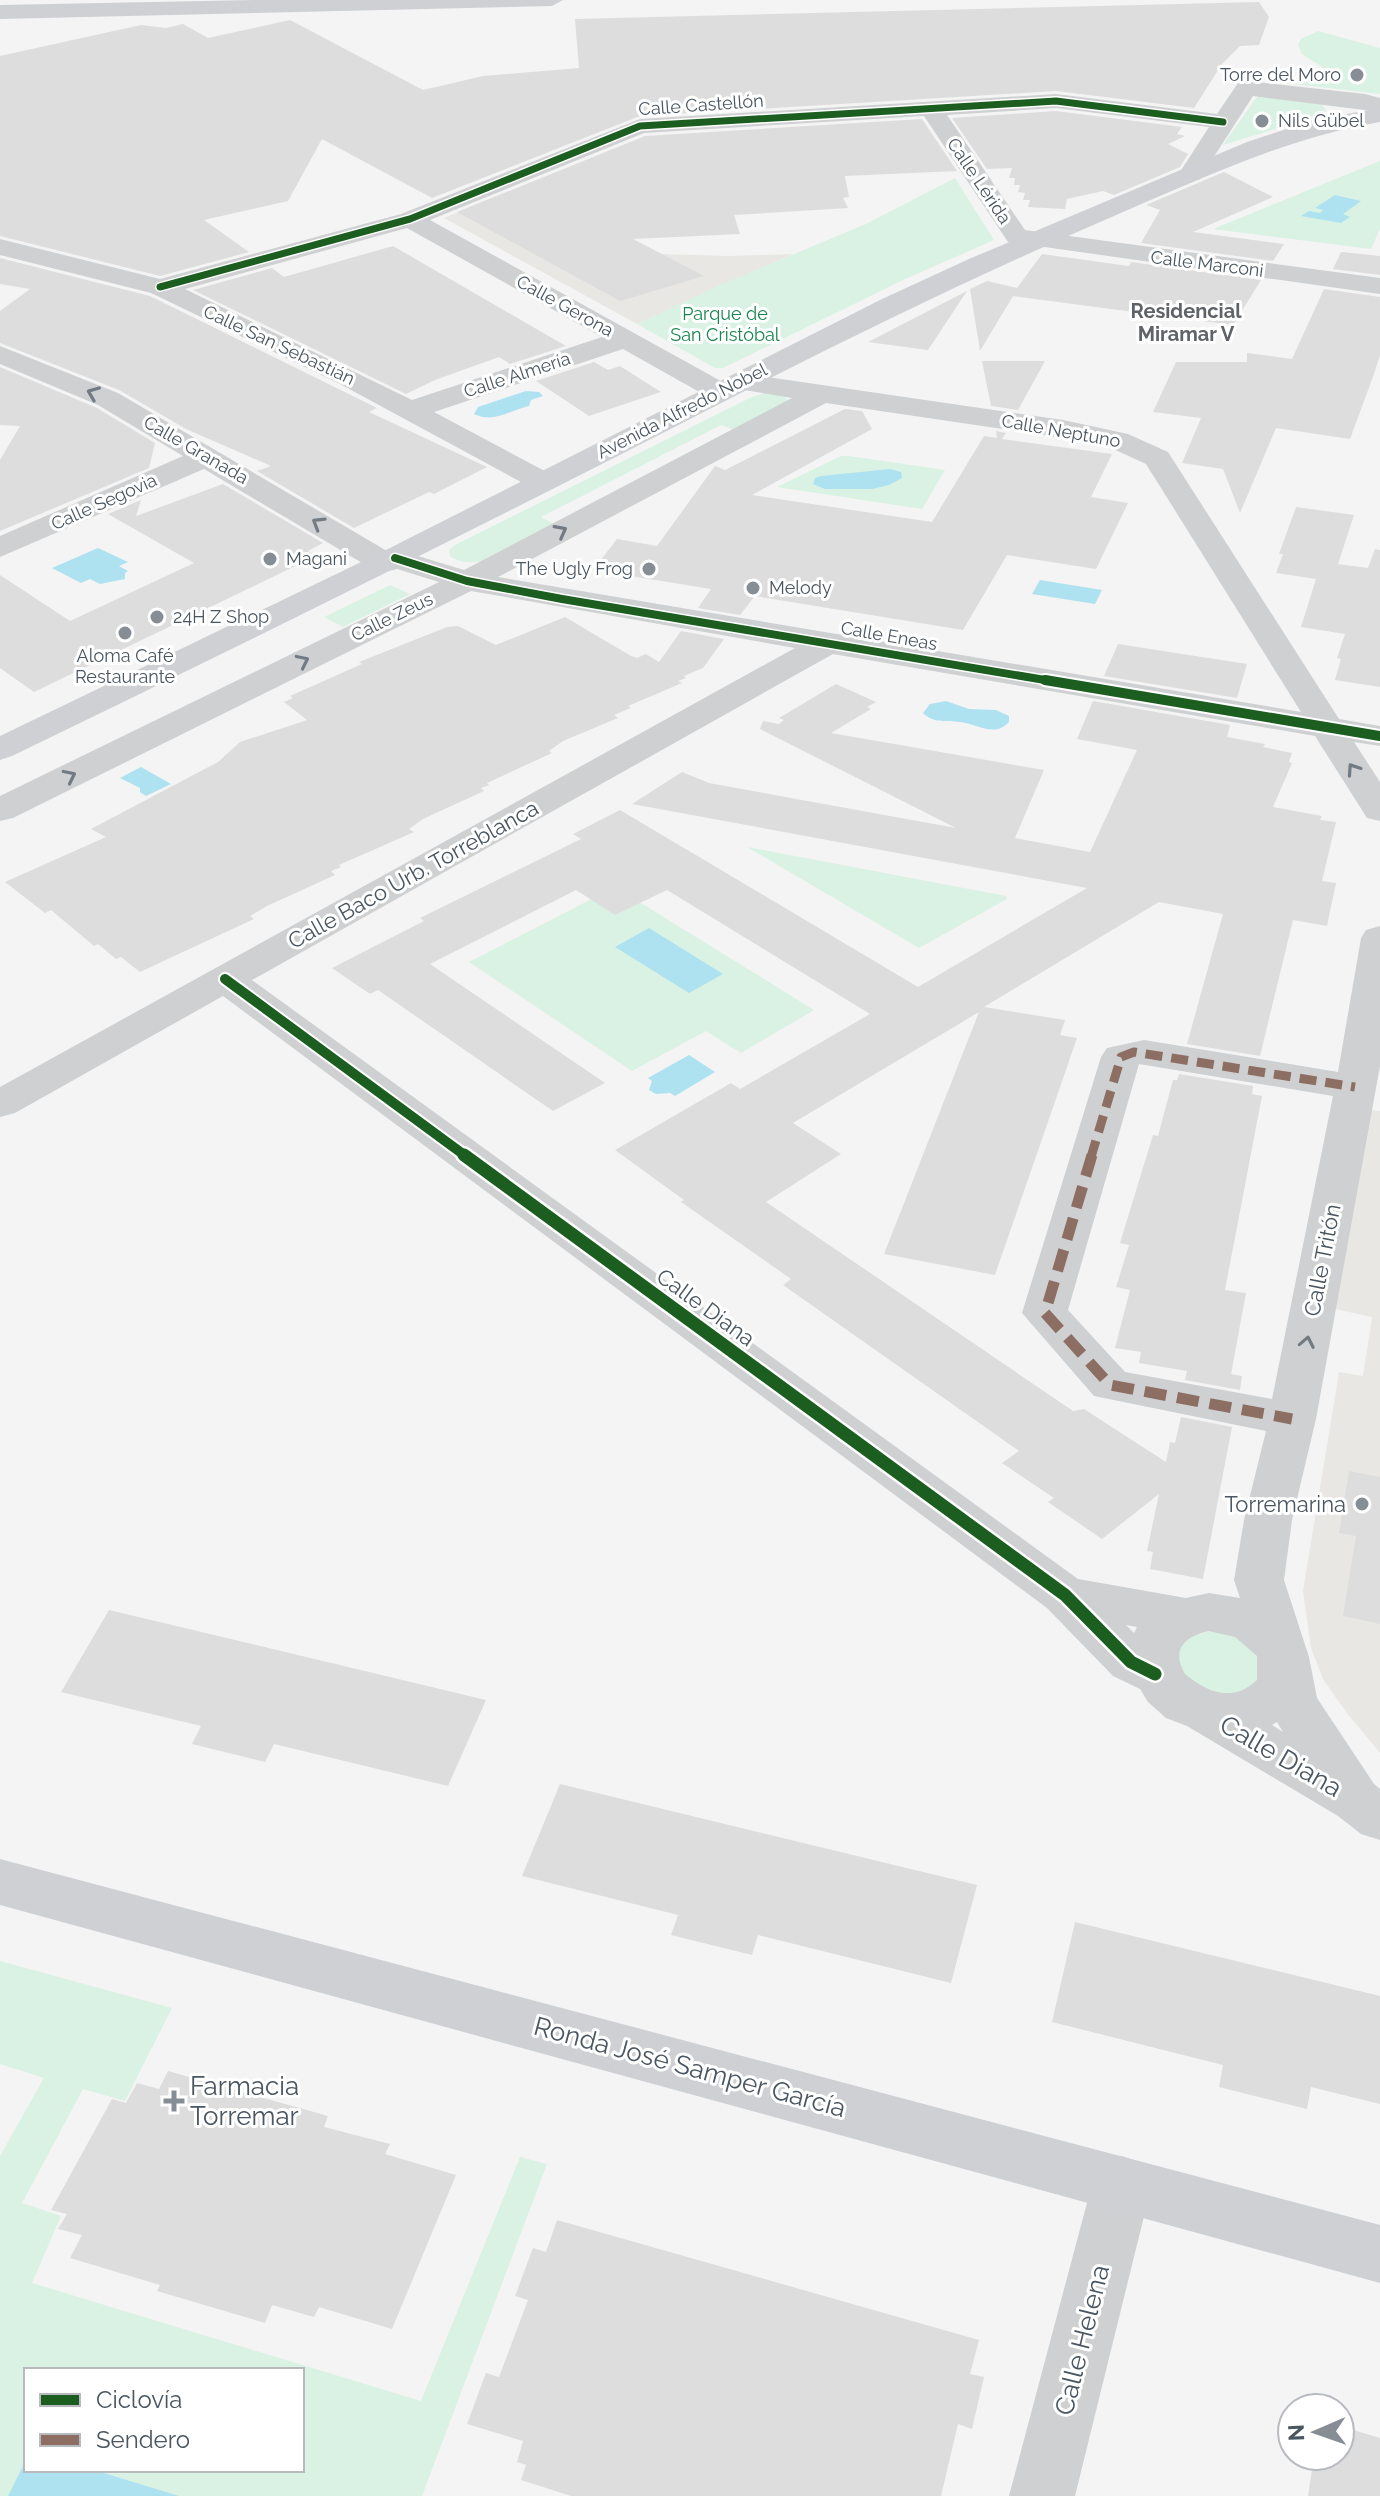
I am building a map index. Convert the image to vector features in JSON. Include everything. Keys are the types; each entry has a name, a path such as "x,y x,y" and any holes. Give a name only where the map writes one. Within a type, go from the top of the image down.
{"main road":[{"path":"0,12 552,0"},
{"name":"Avenida Alfredo Nobel","path":"0,749 390,560 890,306 1034,241 1298,131 1380,115"},
{"name":"Ronda José Samper García","path":"0,1882 1380,2254"}],"street":[{"path":"1190,175 1249,87 1380,105"},
{"name":"Calle Castellón","path":"160,287 410,219 640,126 1066,101 1223,122"},
{"name":"Calle Lérida","path":"932,110 1017,237 1034,241"},
{"name":"Calle Gerona","path":"410,219 625,339 730,387"},
{"name":"Calle Marconi","path":"1034,241 1380,286"},
{"name":"Calle San Sebastián","path":"0,247 160,287 350,378 543,482"},
{"name":"Calle Almería","path":"410,410 625,339"},
{"name":"Calle Granada","path":"6,361 108,399 390,560"},
{"name":"Calle Neptuno","path":"730,387 822,394 1063,429 1118,440 1146,451 1157,458 1171,476 1327,728"},
{"name":"Calle Zeus","path":"0,810 467,581 822,394"},
{"name":"Calle Segovia","path":"0,548 208,456"},
{"name":"Calle Eneas","path":"390,560 467,581 1380,736"},
{"name":"Calle Baco Urb. Torreblanca","path":"0,1104 827,644"},
{"path":"1327,728 1380,810"},
{"name":"Calle Tritón","path":"1283,1663 1259,1580 1268,1520 1292,1419 1355,1087 1380,938"},
{"name":"Calle Diana","path":"225,979 1065,1595 1131,1662 1155,1674"},
{"path":"1292,1419 1110,1385 1045,1313 1121,1057 1144,1052 1355,1087"},
{"path":"1196,1614 1231,1614 1251,1621 1268,1633 1283,1663 1280,1693 1267,1705 1249,1713 1228,1715 1206,1712 1176,1697 1155,1674 1152,1656 1155,1640 1166,1626 1196,1614 1259,1580"},
{"name":"Calle Diana","path":"1065,1595 1196,1614"},
{"name":"Calle Diana","path":"1283,1663 1292,1702 1368,1809"},
{"name":"Calle Diana","path":"1206,1712 1368,1809"},
{"name":"Calle Helena","path":"1042,2496 1122,2184"}],"shaded area":[{"path":"496,196 596,252 728,256 793,254 637,324 444,218"},
{"path":"1371,1110 1380,1111 1380,1753 1323,1679 1311,1648 1303,1591 1339,1372 1363,1376 1372,1317 1335,1309"}],"green space":[{"path":"1318,31 1380,48 1380,94 1285,83 1324,68 1302,54 1298,45 1301,39"},
{"path":"1259,94 1320,102 1326,110 1324,114 1223,145"},
{"path":"1380,161 1380,229 1371,249 1213,229"},
{"name":"Parque de San Cristóbal","path":"955,178 994,240 903,280 723,368 715,368 637,324 720,285 866,224"},
{"path":"765,393 784,396 789,402 737,431 721,425 541,517 556,525 504,554 475,562 450,556 449,550 455,545"},
{"path":"841,456 945,470 922,509 777,487"},
{"path":"390,585 410,594 343,627 324,617"},
{"path":"747,847 1006,896 1007,899 919,948"},
{"path":"615,887 814,1010 741,1053 706,1031 632,1071 469,962"},
{"path":"1214,1630 1237,1637 1253,1650 1262,1664 1257,1683 1234,1693 1216,1693 1179,1672 1176,1652 1190,1636"},
{"path":"0,1961 172,2008 125,2101 83,2089 22,2203 61,2216 32,2283 421,2401 520,2157 547,2164 422,2496 0,2496 0,2156 44,2078 0,2064"}],"water":[{"path":"1335,195 1361,201 1343,214 1350,217 1341,223 1301,216 1309,211 1320,213 1323,210 1315,208"},
{"path":"526,391 539,392 543,396 531,400 529,406 502,415 488,418 474,414 478,407"},
{"path":"890,469 901,472 902,478 872,489 825,489 813,484 815,478 821,476"},
{"path":"98,548 128,562 119,566 128,571 125,579 100,584 90,579 81,583 52,568"},
{"path":"1040,580 1102,590 1095,604 1032,594"},
{"path":"946,701 969,709 996,710 1009,716 1009,722 992,730 936,720 923,713 930,704"},
{"path":"141,767 171,784 146,796 140,788 120,778"},
{"path":"649,928 723,974 689,993 615,947"},
{"path":"689,1055 715,1072 675,1096 649,1090 652,1081 648,1078"},
{"path":"24,2464 24,2472 101,2472 179,2496 8,2496"}],"building":[{"path":"1259,2 1269,17 1259,45 1240,46 1222,64 1194,108 1056,91 640,116 432,198 322,139 288,201 204,220 249,252 160,276 0,236 0,56 141,25 166,28 183,24 208,38 290,20 423,90 483,76 579,68 575,19"},
{"path":"1056,111 1182,127 1177,134 1185,136 1168,144 1188,154 1180,167 1114,195 1103,191 1067,199 1065,209 1028,207 1030,200 1023,200 1025,193 1018,192 1020,185 1014,185 1015,178 1009,178 1012,168 987,169 952,118"},
{"path":"922,119 957,171 845,176 849,197 843,198 848,208 734,215 740,234 633,239 704,276 620,301 457,212 645,136"},
{"path":"1224,172 1273,197 1193,232 1284,244 1273,261 1141,243 1160,210 1146,205"},
{"path":"393,246 566,346 510,364 499,357 406,394 193,290 272,268 284,277"},
{"path":"1341,252 1380,256 1380,275 1333,269"},
{"path":"1042,254 1129,266 1131,262 1261,280 1233,325 1013,296 980,351 970,289 987,281 1017,288"},
{"path":"0,258 150,296 377,408 369,412 487,467 434,494 429,492 354,528 257,471 271,466 186,429 119,390 0,343 0,311 30,289 0,284"},
{"path":"1324,289 1380,297 1380,355 1350,439 1276,428 1240,513 1223,469 1182,463 1201,418 1153,412 1176,362 1247,362 1247,353 1292,359"},
{"path":"967,291 928,350 868,342"},
{"path":"982,361 1045,361 1018,410 991,406"},
{"path":"594,362 608,370 620,366 661,392 589,416 536,381"},
{"path":"0,367 97,408 155,443 149,468 0,531 0,460 20,426 0,425"},
{"path":"845,409 862,411 872,429 752,495 932,522 984,436 997,438 996,431 1006,433 1002,439 1112,454 1091,497 1128,503 1096,569 1007,555 963,630 755,596 740,615 698,608 711,589 593,570 617,539 657,546 715,466 725,470"},
{"path":"223,484 323,543 308,551 316,556 34,692 0,668 0,575 70,621 194,563 108,514 141,500 136,516"},
{"path":"1296,507 1354,515 1338,564 1368,568 1375,549 1380,550 1380,687 1335,680 1341,659 1337,658 1345,634 1301,627 1316,579 1276,573 1283,554 1279,554"},
{"path":"565,617 631,656 637,658 646,654 659,662 681,631 724,639 703,668 684,676 686,678 678,681 682,683 628,706 631,708 614,715 618,718 563,741 549,751 552,753 487,783 489,785 481,788 484,791 423,819 409,829 414,832 339,865 341,867 331,871 335,875 250,916 254,919 140,972 121,957 116,959 98,944 94,946 51,910 45,913 5,882 106,837 91,829 218,762 240,742 307,720 284,702 293,698 290,696 362,664 359,662 447,627 458,626 496,645"},
{"path":"1118,644 1247,664 1237,698 1104,676"},
{"path":"836,684 876,702 867,707 871,709 831,733 1044,770 1015,838 1090,852 1137,750 1077,739 1093,701 1230,725 1227,737 1292,753 1289,762 1292,763 1273,807 1322,816 1320,820 1336,822 1322,881 1336,883 1327,926 1293,920 1260,1056 1187,1044 1223,914 1159,902 984,1007 1065,1020 1060,1035 1077,1038 995,1275 884,1254 979,1012 793,1123 841,1154 766,1202 1073,1411 1084,1409 1166,1462 1170,1442 1175,1443 1181,1417 1232,1427 1203,1579 1150,1569 1153,1552 1147,1551 1159,1494 1102,1539 1048,1502 1054,1498 1002,1463 1019,1451 783,1285 791,1279 681,1202 684,1200 615,1150 731,1083 740,1089 870,1014 667,890 615,915 576,890 430,964 605,1083 553,1111 378,990 370,994 332,968 424,921 420,918 581,839 573,834 620,810 918,987 1087,888 632,804 682,772 709,783 956,828 760,729 763,721 779,724 784,720 779,718"},
{"path":"1179,1074 1253,1086 1252,1094 1262,1096 1225,1290 1246,1293 1231,1374 1242,1376 1240,1390 1185,1380 1187,1371 1139,1363 1141,1352 1115,1348 1130,1290 1116,1287 1129,1245 1120,1243 1153,1135 1158,1136 1173,1080 1177,1080"},
{"name":"Torremarina","path":"1349,1471 1380,1477 1380,1624 1343,1616 1356,1536 1339,1533"},
{"path":"109,1610 486,1700 448,1786 274,1744 265,1762 192,1744 201,1726 61,1692"},
{"path":"560,1784 977,1885 951,1983 758,1935 752,1955 671,1935 678,1915 522,1876"},
{"path":"1075,1922 1380,1996 1380,2104 1311,2087 1307,2109 1219,2087 1223,2065 1052,2022"},
{"path":"168,2071 328,2116 324,2127 390,2144 385,2154 456,2175 392,2329 319,2307 314,2317 272,2305 265,2323 157,2291 160,2285 70,2258 82,2235 58,2229 67,2214 51,2210 112,2099 126,2103 137,2083 159,2089"},
{"path":"557,2220 979,2340 970,2374 984,2377 972,2429 958,2424 941,2496 571,2496 521,2480 526,2465 517,2462 523,2441 467,2424 486,2373 499,2377 528,2300 515,2296 533,2248 546,2252"},
{"path":"1356,2431 1380,2438 1380,2496 1308,2496 1312,2472 1356,2472"}],"marked path":[{"path":"1292,1419 1110,1385 1045,1313 1121,1057 1144,1052 1355,1087"}],"cycle path":[{"path":"160,287 410,219 640,126 1056,101 1223,122"},
{"path":"395,558 467,581 562,599 1380,736"},
{"path":"225,979 1065,1595 1131,1662 1155,1674"}],"place":[{"name":"Torre del Moro","path":"1357,75"},
{"name":"Nils Gübel","path":"1262,121"},
{"name":"Magani","path":"270,559"},
{"name":"The Ugly Frog","path":"649,569"},
{"name":"Melody","path":"753,588"},
{"name":"24H Z Shop","path":"157,617"},
{"name":"Aloma Café Restaurante","path":"125,633"},
{"name":"Torremarina","path":"1362,1504"},
{"name":"Farmacia Torremar","path":"174,2101"}],"district":[{"name":"Residencial Miramar V","path":"1186,322"}]}
